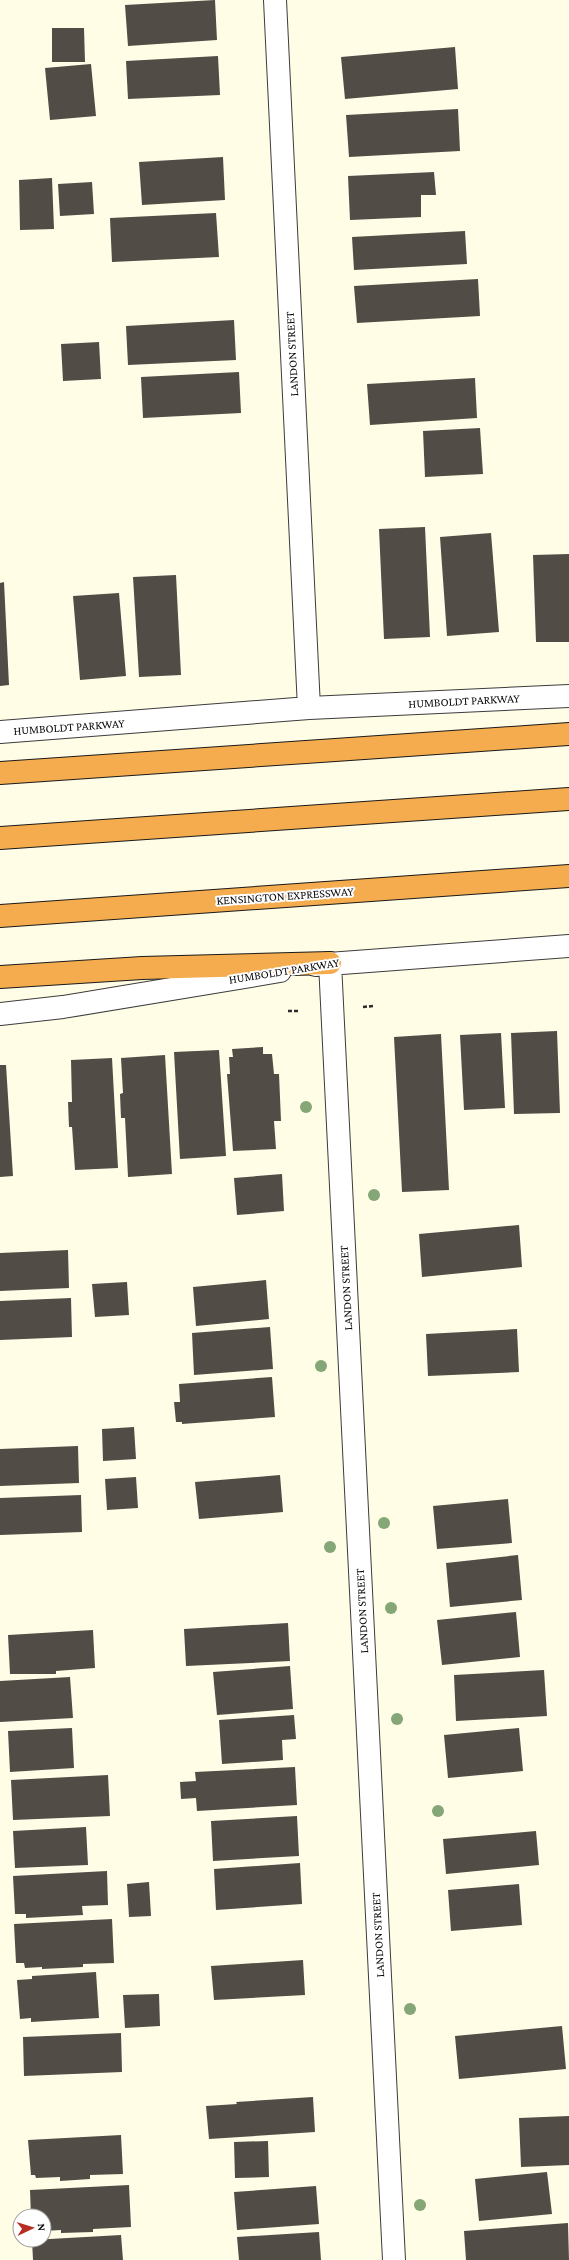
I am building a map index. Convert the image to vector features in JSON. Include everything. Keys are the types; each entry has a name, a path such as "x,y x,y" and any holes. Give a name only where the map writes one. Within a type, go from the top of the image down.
{"highway":[{"path":"0,773 569,734"},
{"path":"0,838 569,799"},
{"name":"KENSINGTON EXPRESSWAY","path":"0,916 569,876"},
{"path":"0,977 142,968 330,963"}],"street":[{"name":"LANDON STREET","path":"276,0 309,708"},
{"name":"HUMBOLDT PARKWAY","path":"0,732 309,708 569,696"},
{"name":"HUMBOLDT PARKWAY","path":"0,1014 63,1007 330,963 569,946"},
{"name":"LANDON STREET","path":"330,963 394,2260"}],"path":[{"path":"356,1007 373,1006"},
{"path":"288,1011 299,1011"}],"building":[{"path":"215,0 217,40 128,46 125,5"},
{"path":"52,28 84,28 85,62 52,62"},
{"path":"455,47 458,89 345,99 341,57"},
{"path":"218,56 220,95 128,99 126,61"},
{"path":"91,64 96,116 50,120 45,68"},
{"path":"458,109 460,151 349,157 346,115"},
{"path":"223,157 225,200 142,205 139,162"},
{"path":"434,172 436,195 421,195 421,217 350,220 348,176"},
{"path":"52,178 54,229 20,230 19,180"},
{"path":"92,182 94,214 60,216 58,184"},
{"path":"216,213 219,257 112,262 110,218"},
{"path":"465,231 467,264 354,270 352,237"},
{"path":"478,279 480,316 357,323 354,286"},
{"path":"234,320 236,360 128,365 126,326"},
{"path":"99,342 101,379 63,381 61,344"},
{"path":"239,372 241,413 143,418 141,377"},
{"path":"475,378 477,418 370,425 367,384"},
{"path":"480,428 483,474 425,477 423,431"},
{"path":"425,527 430,637 384,639 379,529"},
{"path":"491,533 499,632 447,636 440,537"},
{"path":"569,554 569,642 536,642 533,555"},
{"path":"176,575 181,675 139,677 133,577"},
{"path":"4,582 9,685 0,686 0,583"},
{"path":"119,593 126,676 80,680 73,596"},
{"path":"557,1031 560,1113 514,1114 511,1033"},
{"path":"501,1033 505,1108 464,1110 460,1035"},
{"path":"441,1034 449,1190 402,1192 394,1037"},
{"path":"263,1047 263,1054 272,1054 274,1074 279,1074 281,1121 274,1121 276,1149 233,1151 227,1074 230,1074 229,1057 233,1057 232,1049"},
{"path":"219,1050 226,1156 180,1159 174,1052"},
{"path":"165,1055 172,1174 128,1177 125,1118 121,1118 120,1094 123,1093 121,1058"},
{"path":"112,1058 118,1168 75,1170 72,1127 69,1127 68,1102 72,1102 71,1060"},
{"path":"0,1065 6,1065 13,1176 0,1177"},
{"path":"282,1174 284,1211 237,1215 234,1178"},
{"path":"519,1225 522,1267 422,1277 419,1234"},
{"path":"68,1250 69,1288 0,1291 0,1253"},
{"path":"266,1280 269,1319 196,1326 193,1287"},
{"path":"127,1282 129,1315 95,1317 92,1284"},
{"path":"71,1298 72,1337 0,1340 0,1301"},
{"path":"270,1327 273,1369 194,1375 192,1333"},
{"path":"517,1329 519,1372 428,1376 426,1334"},
{"path":"272,1377 275,1417 182,1424 182,1422 176,1422 174,1402 180,1402 179,1384"},
{"path":"134,1427 136,1459 103,1461 102,1429"},
{"path":"78,1446 79,1483 0,1486 0,1449"},
{"path":"280,1475 283,1512 199,1519 195,1482"},
{"path":"136,1477 138,1508 107,1510 105,1479"},
{"path":"81,1495 82,1532 0,1535 0,1498"},
{"path":"508,1499 512,1543 437,1549 433,1506"},
{"path":"518,1555 522,1600 450,1607 446,1563"},
{"path":"516,1612 520,1657 442,1665 437,1620"},
{"path":"288,1623 290,1661 186,1666 184,1629"},
{"path":"93,1630 95,1668 56,1671 56,1674 10,1674 8,1635"},
{"path":"290,1666 293,1709 217,1715 213,1672"},
{"path":"544,1670 547,1716 456,1721 454,1675"},
{"path":"70,1677 73,1718 0,1722 0,1681"},
{"path":"294,1715 296,1739 282,1740 283,1760 222,1764 219,1720"},
{"path":"72,1728 74,1768 10,1772 8,1731"},
{"path":"519,1728 523,1771 448,1778 444,1735"},
{"path":"295,1767 297,1805 197,1811 196,1798 181,1799 180,1782 196,1781 195,1772"},
{"path":"108,1775 110,1816 13,1820 11,1780"},
{"path":"297,1816 299,1856 213,1861 211,1821"},
{"path":"86,1827 88,1865 15,1868 13,1831"},
{"path":"536,1831 539,1865 446,1874 443,1839"},
{"path":"300,1863 302,1904 216,1910 214,1869"},
{"path":"107,1871 108,1905 82,1906 83,1915 26,1918 26,1914 15,1914 13,1876"},
{"path":"149,1882 151,1916 129,1917 127,1884"},
{"path":"519,1884 522,1925 451,1931 448,1890"},
{"path":"112,1919 114,1963 83,1964 83,1967 42,1969 42,1967 25,1968 24,1963 16,1963 14,1924"},
{"path":"303,1960 305,1995 214,2000 211,1966"},
{"path":"96,1972 99,2018 31,2022 31,2018 20,2019 17,1980 32,1979 32,1976"},
{"path":"159,1994 160,2026 125,2028 123,1995"},
{"path":"562,2026 566,2069 459,2079 455,2036"},
{"path":"121,2033 122,2072 24,2076 23,2037"},
{"path":"313,2097 315,2132 209,2139 206,2106 237,2104 236,2102"},
{"path":"569,2116 569,2165 521,2167 519,2118"},
{"path":"121,2135 123,2174 90,2175 90,2179 60,2181 60,2177 36,2178 35,2175 31,2175 28,2140"},
{"path":"268,2141 269,2177 235,2178 234,2142"},
{"path":"547,2172 552,2214 479,2221 475,2179"},
{"path":"129,2185 131,2227 93,2229 93,2232 61,2233 61,2230 52,2231 52,2208 31,2208 30,2190"},
{"path":"316,2186 319,2224 237,2230 234,2192"},
{"path":"568,2223 569,2260 466,2260 464,2231"},
{"path":"319,2232 321,2260 239,2260 237,2237"},
{"path":"121,2235 123,2260 33,2260 32,2248 52,2248 52,2239"}]}
